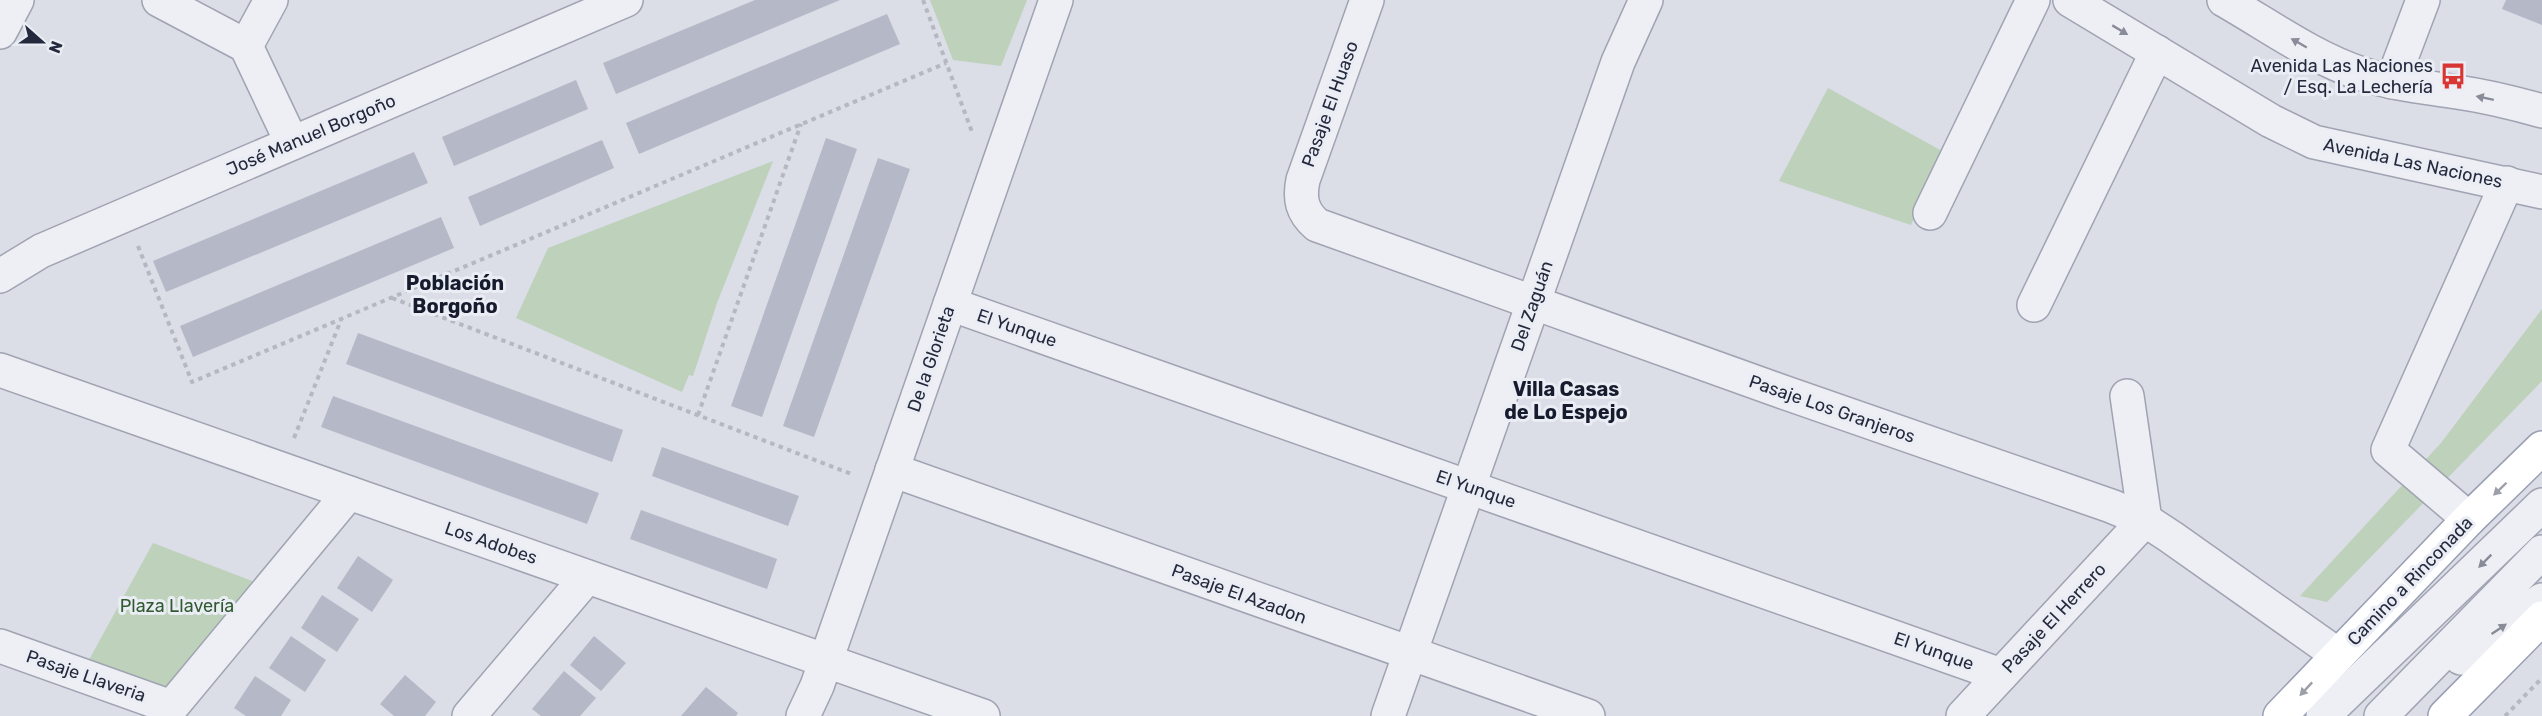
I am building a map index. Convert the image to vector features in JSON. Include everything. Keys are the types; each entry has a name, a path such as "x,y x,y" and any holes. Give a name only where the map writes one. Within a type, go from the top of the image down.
{"main road":[{"name":"Camino a Rinconada","path":"2280,716 2469,519 2542,448"},
{"path":"2445,716 2540,621"}],"street":[{"path":"0,32 17,0"},
{"path":"159,0 246,46 292,143"},
{"path":"246,46 271,0"},
{"name":"José Manuel Borgoño","path":"0,276 41,251 626,0"},
{"name":"De la Glorieta","path":"803,716 817,686 1056,0"},
{"name":"Pasaje El Huaso","path":"1304,210 1301,200 1303,180 1367,0"},
{"name":"Del Zaguán","path":"1389,716 1618,62 1646,0"},
{"path":"1930,213 2033,0"},
{"name":"Avenida Las Naciones","path":"2070,0 2271,121 2314,142 2542,192"},
{"path":"2224,0 2340,66 2392,82 2459,92 2542,111"},
{"path":"2392,82 2423,0"},
{"path":"2034,305 2157,52"},
{"path":"2469,519 2388,450 2507,183"},
{"name":"Pasaje Los Granjeros","path":"1304,210 1317,225 1327,229 2145,520 2338,655"},
{"name":"El Yunque","path":"950,304 2001,675"},
{"name":"Los Adobes","path":"0,370 983,716"},
{"path":"2127,396 2145,520"},
{"name":"Pasaje El Azadon","path":"889,479 1588,716"},
{"path":"167,711 349,493"},
{"path":"2323,716 2542,505"},
{"name":"Pasaje El Herrero","path":"1963,716 2145,520"},
{"path":"2381,716 2542,552"},
{"path":"469,716 587,577"},
{"path":"2386,716 2493,633 2540,621"},
{"name":"Pasaje Llaveria","path":"0,646 167,711"}],"path":[{"path":"923,0 991,185"},
{"path":"125,214 192,382 946,63"},
{"path":"698,415 802,124"},
{"path":"392,298 698,415 889,479"},
{"path":"281,469 341,319"},
{"path":"2505,716 2542,678"}],"green space":[{"path":"930,0 1027,0 1001,66 953,60"},
{"path":"1828,88 1942,151 1911,225 1779,181"},
{"path":"773,161 717,303 693,376 689,375 682,392 516,318 548,248"},
{"path":"2542,309 2542,381 2327,602 2300,596 2441,443"},
{"name":"Plaza Llavería","path":"153,543 260,584 167,699 84,669"}],"building":[{"path":"755,0 840,0 616,94 603,63"},
{"path":"2506,0 2542,0 2542,25 2502,9"},
{"path":"887,14 900,44 639,154 626,123"},
{"path":"576,80 588,109 454,166 442,137"},
{"path":"826,138 857,149 762,417 731,406"},
{"path":"602,140 614,168 480,226 468,197"},
{"path":"414,152 428,183 166,292 153,261"},
{"path":"878,158 910,169 814,437 783,426"},
{"path":"441,217 454,248 193,357 180,326"},
{"path":"358,333 623,430 612,462 346,364"},
{"path":"333,396 599,493 587,524 321,427"},
{"path":"662,447 799,496 788,526 652,476"},
{"path":"641,510 777,559 767,589 630,539"},
{"path":"358,556 393,580 372,612 337,588"},
{"path":"322,595 359,619 337,652 301,628"},
{"path":"291,636 326,660 305,692 269,668"},
{"path":"594,636 626,663 601,691 570,665"},
{"path":"564,671 596,698 580,716 541,716 532,709"},
{"path":"405,675 436,702 425,716 394,716 380,704"},
{"path":"255,676 291,700 281,716 246,716 234,708"},
{"path":"706,687 738,713 736,716 681,716"}],"place":[{"name":"Avenida Las Naciones / Esq. La Lechería","path":"2453,76"}],"district":[{"name":"Población Borgoño","path":"455,294"},
{"name":"Villa Casas de Lo Espejo","path":"1566,400"}]}
